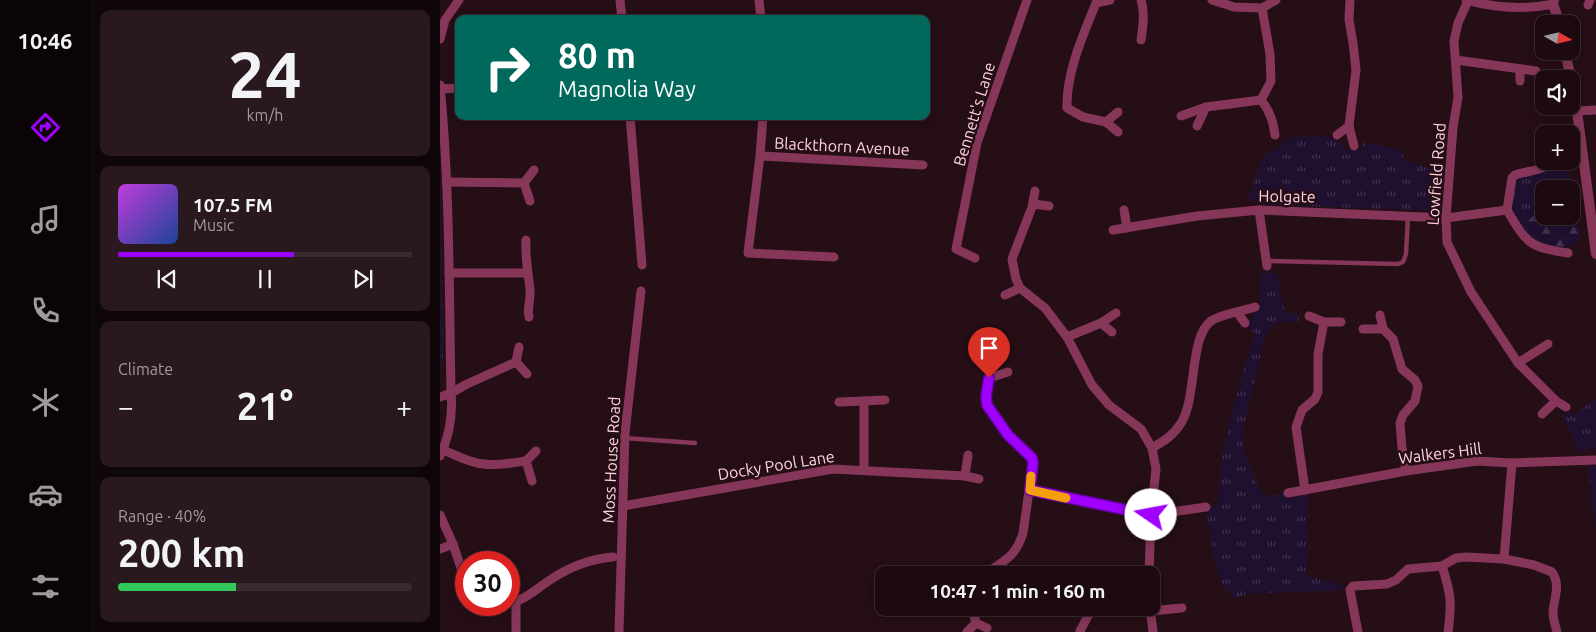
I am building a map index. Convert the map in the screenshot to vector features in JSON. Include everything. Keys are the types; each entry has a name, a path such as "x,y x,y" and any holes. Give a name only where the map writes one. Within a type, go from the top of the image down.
{"street":[{"path":"440,39 445,20 459,0"},
{"path":"620,0 622,15"},
{"path":"758,0 761,15"},
{"name":"Bennett's Lane","path":"975,258 956,248 977,143 1027,0"},
{"path":"1110,0 1094,1 1074,62 1067,108 1083,117 1106,122 1118,132"},
{"path":"1141,0 1144,22 1141,40"},
{"path":"1212,0 1234,7 1262,8 1276,0"},
{"path":"1350,0 1349,20 1356,70 1349,126 1354,146"},
{"path":"1467,0 1512,8 1540,6 1554,2 1558,15"},
{"name":"Lowfield Road","path":"1467,0 1458,23 1454,41 1458,97 1453,128 1446,218 1447,242 1463,279 1518,363 1556,401 1566,407"},
{"path":"1261,100 1271,80 1270,54 1262,8"},
{"path":"1456,60 1535,71"},
{"path":"1520,69 1520,81"},
{"path":"455,88 440,87 445,141 450,393 453,410 452,421 442,453 484,465 526,461 536,451"},
{"path":"1181,116 1206,107 1261,100"},
{"path":"1261,100 1272,118 1275,134"},
{"path":"1197,126 1206,107"},
{"path":"1580,111 1596,110"},
{"path":"1106,122 1118,112"},
{"path":"1578,115 1596,254"},
{"path":"630,120 642,266"},
{"path":"763,120 748,253 834,256"},
{"path":"1337,136 1349,126"},
{"name":"Blackthorn Avenue","path":"760,156 923,165"},
{"path":"524,183 534,170"},
{"path":"1535,170 1515,175 1512,178 1507,210 1527,241 1541,249 1568,253"},
{"path":"446,182 524,183"},
{"path":"524,183 530,201"},
{"path":"1035,190 1033,204 1012,259 1016,279 1020,288 1045,308 1067,337 1092,385 1109,404 1141,428 1152,448 1156,469 1151,515 1149,566"},
{"path":"1033,204 1049,206"},
{"path":"1124,210 1127,228"},
{"path":"1259,210 1266,263"},
{"name":"Holgate","path":"1113,230 1197,216 1259,210 1446,218 1507,210"},
{"path":"526,240 527,273 530,290 527,309 529,317"},
{"path":"449,273 527,273"},
{"path":"1005,295 1020,288"},
{"name":"Moss House Road","path":"619,632 624,438 641,291"},
{"path":"1152,448 1170,437 1182,422 1203,330 1212,321 1255,307"},
{"path":"1237,312 1245,323"},
{"path":"1067,337 1101,323 1116,314"},
{"path":"1380,315 1383,329 1393,339 1402,369 1415,380 1418,386 1414,401 1403,415 1400,423 1406,471"},
{"path":"1309,316 1324,322 1341,322"},
{"path":"1305,490 1296,427 1302,410 1316,399 1318,392 1318,354 1324,322"},
{"path":"1101,323 1112,332"},
{"path":"1363,329 1383,329"},
{"path":"1518,363 1548,344"},
{"path":"516,362 520,346"},
{"path":"994,352 986,397 987,405 1008,435 1032,458 1033,463 1020,543 1015,552 998,566"},
{"path":"440,397 516,362"},
{"path":"516,362 527,374"},
{"path":"989,378 1008,372"},
{"path":"440,388 450,393"},
{"path":"839,402 885,400"},
{"path":"864,401 864,470"},
{"path":"1542,414 1556,401"},
{"path":"965,476 968,455"},
{"name":"Walkers Hill","path":"1288,493 1406,471 1476,461 1512,463 1596,460"},
{"path":"526,461 532,481"},
{"path":"1504,559 1512,463"},
{"name":"Docky Pool Lane","path":"623,506 833,469 965,476 979,479"},
{"path":"1030,490 1151,515 1206,507"},
{"path":"440,515 455,551"},
{"path":"440,549 453,544"},
{"path":"520,597 567,570 585,562 613,557"},
{"path":"1358,632 1351,588 1356,585 1387,584 1396,580 1408,569 1442,566 1456,558 1466,557 1504,559 1534,565 1552,572 1557,583 1554,622 1557,632"},
{"path":"1442,566 1451,598 1448,632"},
{"path":"1160,609 1182,608"},
{"path":"514,616 516,632"},
{"path":"974,616 976,623"},
{"path":"1080,631 1088,616"},
{"path":"1151,616 1152,632"},
{"path":"976,623 987,628"},
{"path":"967,632 976,623"}],"lane":[{"path":"1266,263 1398,264 1403,262 1406,254 1408,216"},
{"path":"624,438 695,443"}],"green space":[{"path":"1326,135 1336,140 1346,149 1361,150 1363,143 1403,151 1403,159 1445,172 1442,193 1438,202 1430,210 1264,205 1248,198 1263,156 1277,148 1288,138"},
{"path":"1546,170 1568,170 1571,180 1535,180 1535,217 1523,229 1514,216 1512,205 1517,179"},
{"path":"440,183 443,359 440,367"},
{"path":"1535,216 1535,225 1579,225 1577,244 1566,248 1540,243 1531,239 1523,229"},
{"path":"1260,273 1277,273 1283,306 1287,313 1298,314 1299,321 1275,323 1265,336 1242,434 1244,450 1257,484 1265,497 1286,493 1287,499 1308,495 1306,575 1342,585 1343,590 1246,594 1234,599 1224,587 1214,561 1206,507 1218,505 1222,461 1230,418 1255,333 1248,328 1250,320 1260,306"},
{"path":"1596,398 1596,448 1578,451 1574,438 1562,416 1568,411 1574,415"},
{"path":"1596,466 1596,535 1588,467"}],"slow traffic":[{"path":"1031,476 1030,490 1066,498"}],"route":[{"path":"989,378 986,397 987,405 1008,435 1030,454 1032,458 1030,490 1151,515"}]}
